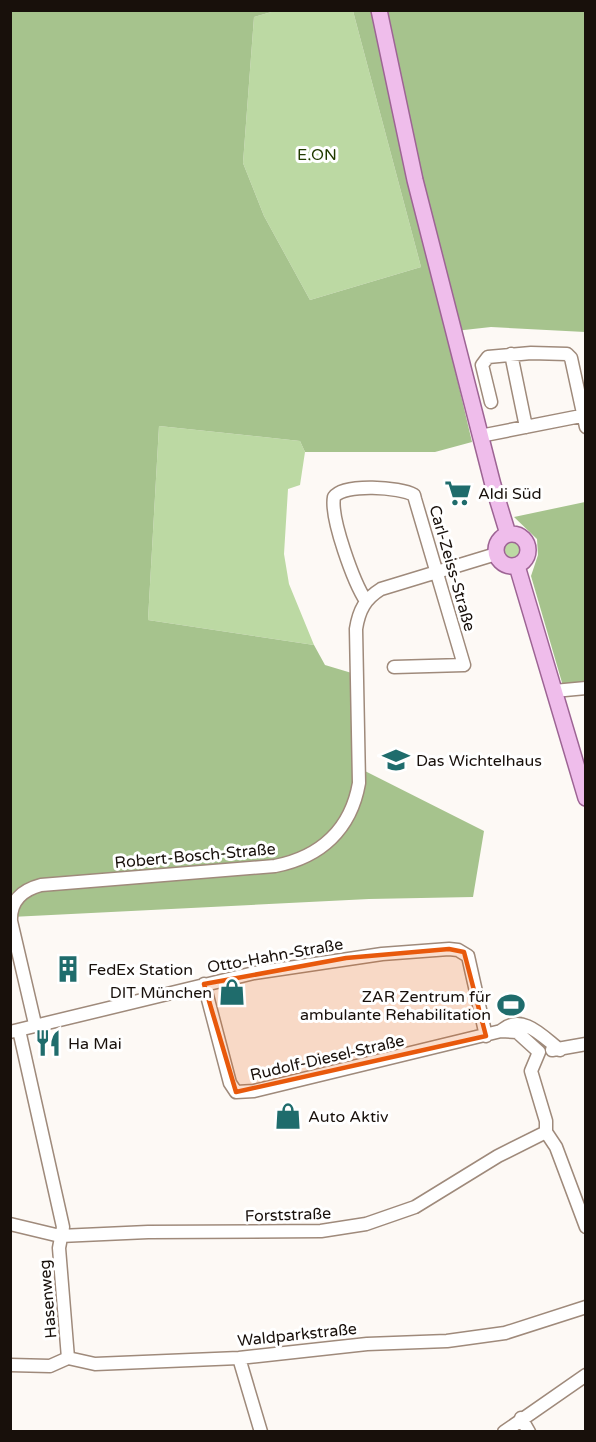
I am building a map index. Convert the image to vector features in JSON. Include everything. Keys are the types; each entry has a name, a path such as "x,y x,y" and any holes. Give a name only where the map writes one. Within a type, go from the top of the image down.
{"main road":[{"path":"379,10 415,180 507,534"},
{"path":"507,534 496,544 496,554 504,564 517,566"},
{"path":"507,534 520,536 528,545 526,558 517,566"},
{"path":"517,566 585,798"}],"street":[{"path":"511,354 526,427"},
{"path":"480,436 585,419 571,358 567,354 511,354 488,357 484,361 483,372 490,402"},
{"name":"Carl-Zeiss-Straße","path":"366,601 355,583 334,510 334,497 337,492 393,488 414,495 464,665 394,667"},
{"path":"366,601 381,589 496,554"},
{"name":"Robert-Bosch-Straße","path":"35,1024 11,921 13,906 23,892 41,885 282,864 312,855 338,833 355,803 359,783 356,629 358,617 366,601"},
{"path":"554,692 585,688"},
{"name":"Otto-Hahn-Straße","path":"15,1031 35,1024 254,973 334,959 458,950 468,956 486,1036"},
{"name":"Rudolf-Diesel-Straße","path":"204,984 230,1083 236,1092 248,1092 486,1036 501,1031 510,1024 521,1023 560,1050"},
{"path":"15,1031 63,1227 60,1236"},
{"path":"501,1031 517,1032 539,1052 585,1044"},
{"path":"539,1052 531,1071 546,1121 546,1132 556,1147 585,1227"},
{"name":"Forststraße","path":"10,1224 60,1236 148,1232 321,1231 366,1224 415,1208 498,1156 546,1132"},
{"name":"Hasenweg","path":"60,1236 68,1358"},
{"name":"Waldparkstraße","path":"10,1365 50,1366 68,1358 95,1364 239,1358 367,1344 483,1337 517,1330 585,1307"},
{"path":"239,1358 261,1431"},
{"path":"504,1431 585,1375"},
{"path":"521,1418 529,1431"}],"highlighted area":[{"path":"449,949 464,952 486,1036 236,1092 204,984 346,958"}],"green space":[{"path":"11,11 275,11 254,17 243,163 264,216 310,300 421,267 353,11 585,11 585,332 491,327 446,332 472,442 435,452 305,452 300,441 159,426 148,620 314,645 325,665 355,674 357,767 484,831 473,897 369,899 11,917"},
{"name":"E.ON","path":"275,11 353,11 421,267 310,300 264,216 243,163 254,17"},
{"path":"159,426 300,441 305,452 300,485 288,489 284,554 289,584 314,645 148,620"},
{"path":"585,502 585,683 563,686 531,576 538,555 537,539 514,517"},
{"path":"512,538 521,541 524,550 521,559 512,562 503,559 500,550 503,541"}],"place":[{"name":"Aldi Süd","path":"458,493"},
{"name":"Das Wichtelhaus","path":"396,760"},
{"name":"FedEx Station","path":"68,969"},
{"name":"DIT München","path":"232,992"},
{"name":"ZAR Zentrum für ambulante Rehabilitation","path":"511,1005"},
{"name":"Ha Mai","path":"48,1043"},
{"name":"Auto Aktiv","path":"288,1116"}]}
